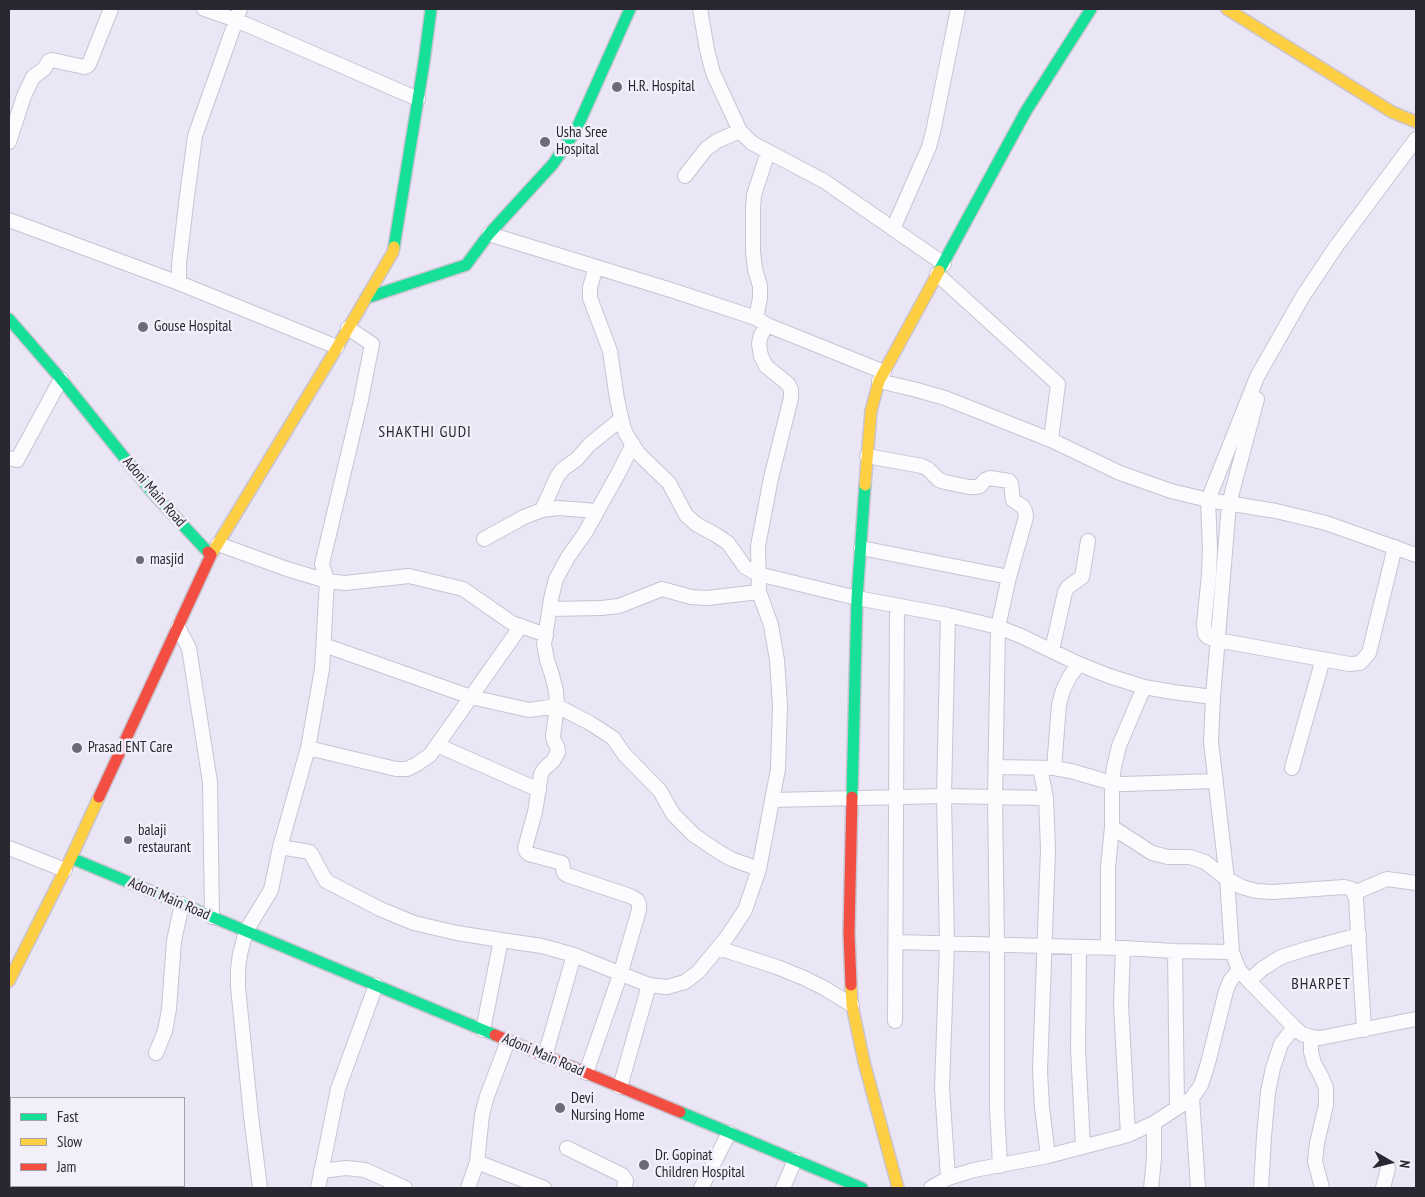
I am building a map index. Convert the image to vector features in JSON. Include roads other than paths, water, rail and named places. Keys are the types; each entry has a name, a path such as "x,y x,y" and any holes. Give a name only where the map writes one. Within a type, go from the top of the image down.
{"street":[{"path":"9,142 33,76 44,69 52,60 84,67 90,64 111,9"},
{"path":"9,982 68,864 214,550 393,252 431,9"},
{"path":"366,298 466,265 489,234 553,164 576,130 630,9"},
{"path":"700,9 713,73 740,131 752,143 824,181 893,229 940,269 1058,384 1052,440"},
{"path":"893,229 926,155 934,132 958,9"},
{"path":"898,1188 864,1062 852,1005 849,933 857,598 871,411 881,377 1026,111 1092,9"},
{"path":"1227,9 1392,112 1416,122"},
{"path":"210,10 238,14 418,99"},
{"path":"179,283 180,256 195,136 238,14"},
{"path":"685,176 706,149 717,141 740,131"},
{"path":"1396,547 1369,653 1360,663 1349,664 1217,640 1205,634 1204,624 1210,558 1208,500 1257,377 1303,296 1334,248 1416,139"},
{"path":"280,846 310,852 326,880 380,909 414,923 457,933 542,946 574,956 649,985 667,986 684,982 698,972 727,937 745,910 759,869 778,769 780,705 777,660 771,625 759,592 758,546 771,478 791,398 791,390 788,384 766,366 761,356 759,344 762,322 760,286 754,260 753,208 754,195 768,152"},
{"path":"9,220 179,283 337,347"},
{"path":"489,234 762,322 881,377 945,398 1052,440 1120,473 1171,491 1208,500 1276,511 1326,523 1416,555"},
{"path":"596,267 590,287 590,298 610,352 621,419 626,434 638,453 669,482 686,515 696,524 728,544 745,567 758,574 857,598 998,627 1108,676 1144,687 1213,697"},
{"name":"Adoni Main Road","path":"9,319 61,379 152,492 214,550"},
{"path":"260,1188 238,987 240,954 246,931 271,890 280,846 308,748 322,669 327,581 322,564 361,400 372,344 348,328"},
{"path":"1270,354 1229,504 1213,697 1211,742 1227,879 1232,952 1239,970 1302,1034 1320,1038 1416,1020"},
{"path":"9,458 17,460 61,379"},
{"path":"542,510 557,477 563,469 577,459 589,445 621,419"},
{"path":"586,1073 620,975 639,910 639,904 637,900 630,896 567,875 563,870 562,863 529,854 526,851 526,842 535,812 542,774 558,752 553,736 557,706 556,691 544,644 556,579 597,511 633,444"},
{"path":"868,456 922,466 928,468 939,480 969,487 980,486 985,480 990,478 1009,482 1011,484 1013,500 1023,507 1026,517 1009,577 998,627 995,798 997,945 996,1109 1000,1166"},
{"path":"484,539 524,516 542,510 558,508 597,511"},
{"path":"1052,650 1065,592 1068,587 1082,577 1088,541"},
{"path":"860,548 1009,577"},
{"path":"214,550 327,581 345,583 409,576 463,589 512,623 546,636"},
{"path":"550,608 619,606 662,589 691,597 707,598 759,592"},
{"path":"895,1021 897,606"},
{"path":"948,616 944,796 947,944 942,1088 948,1178"},
{"path":"308,748 396,769 407,769 417,764 430,755 521,626"},
{"path":"178,627 189,648 210,782 212,917"},
{"path":"324,645 471,697 530,710 557,706 590,723 613,738 624,754 660,790 673,814 694,835 731,859 759,869"},
{"path":"1292,768 1323,659"},
{"path":"1054,768 1059,705 1063,690 1079,664"},
{"path":"1108,948 1108,868 1112,827 1114,768 1119,746 1144,687"},
{"path":"437,745 539,790"},
{"path":"996,767 1054,768 1112,783 1124,784 1216,780"},
{"path":"1040,768 1046,798 1048,849 1040,1071 1048,1156"},
{"path":"772,800 944,796 1046,798"},
{"path":"1112,827 1152,853 1168,858 1190,858 1205,862 1227,879 1242,887 1256,891 1273,892 1344,887 1352,889 1356,898 1364,1030"},
{"path":"9,848 68,864"},
{"name":"Adoni Main Road","path":"68,864 182,904 862,1188"},
{"path":"1354,893 1387,879 1416,883"},
{"path":"156,1054 165,1031 169,1009 174,941 182,904"},
{"path":"1249,981 1262,969 1281,957 1306,948 1359,935"},
{"path":"483,1030 501,940"},
{"path":"896,942 1232,952"},
{"path":"718,948 804,978 852,1005"},
{"path":"1079,948 1078,1049 1083,1146"},
{"path":"1123,948 1121,1004 1128,1135"},
{"path":"1175,951 1177,1108"},
{"path":"545,1056 574,956"},
{"path":"931,1188 948,1178 974,1170 1048,1156 1128,1135 1154,1123 1192,1098 1201,1085 1208,1063 1226,991 1230,981 1239,970"},
{"path":"620,1087 649,985"},
{"path":"318,1188 338,1090 376,986"},
{"path":"1260,1188 1267,1101 1273,1068 1281,1044 1294,1027"},
{"path":"1311,1037 1311,1052 1314,1063 1326,1088 1326,1105 1317,1143 1315,1161 1322,1188"},
{"path":"468,1188 477,1162 482,1114 486,1096 508,1041"},
{"path":"1192,1098 1198,1188"},
{"path":"1152,1188 1154,1123"},
{"path":"701,1188 729,1133"},
{"path":"567,1148 622,1175 626,1181 624,1188"},
{"path":"783,1188 795,1160"},
{"path":"477,1162 544,1188"},
{"path":"321,1171 346,1168 365,1170 405,1188"},
{"path":"1383,1188 1388,1168"}],"place":[{"name":"H.R. Hospital","path":"617,87"},
{"name":"Usha Sree Hospital","path":"545,142"},
{"name":"Gouse Hospital","path":"143,327"},
{"name":"masjid","path":"140,560"},
{"name":"Prasad ENT Care","path":"77,748"},
{"name":"balaji restaurant","path":"128,840"},
{"name":"Devi Nursing Home","path":"560,1108"},
{"name":"Dr. Gopinat Children Hospital","path":"644,1165"}],"district":[{"name":"SHAKTHI GUDI","path":"425,432"},
{"name":"BHARPET","path":"1321,984"}]}
